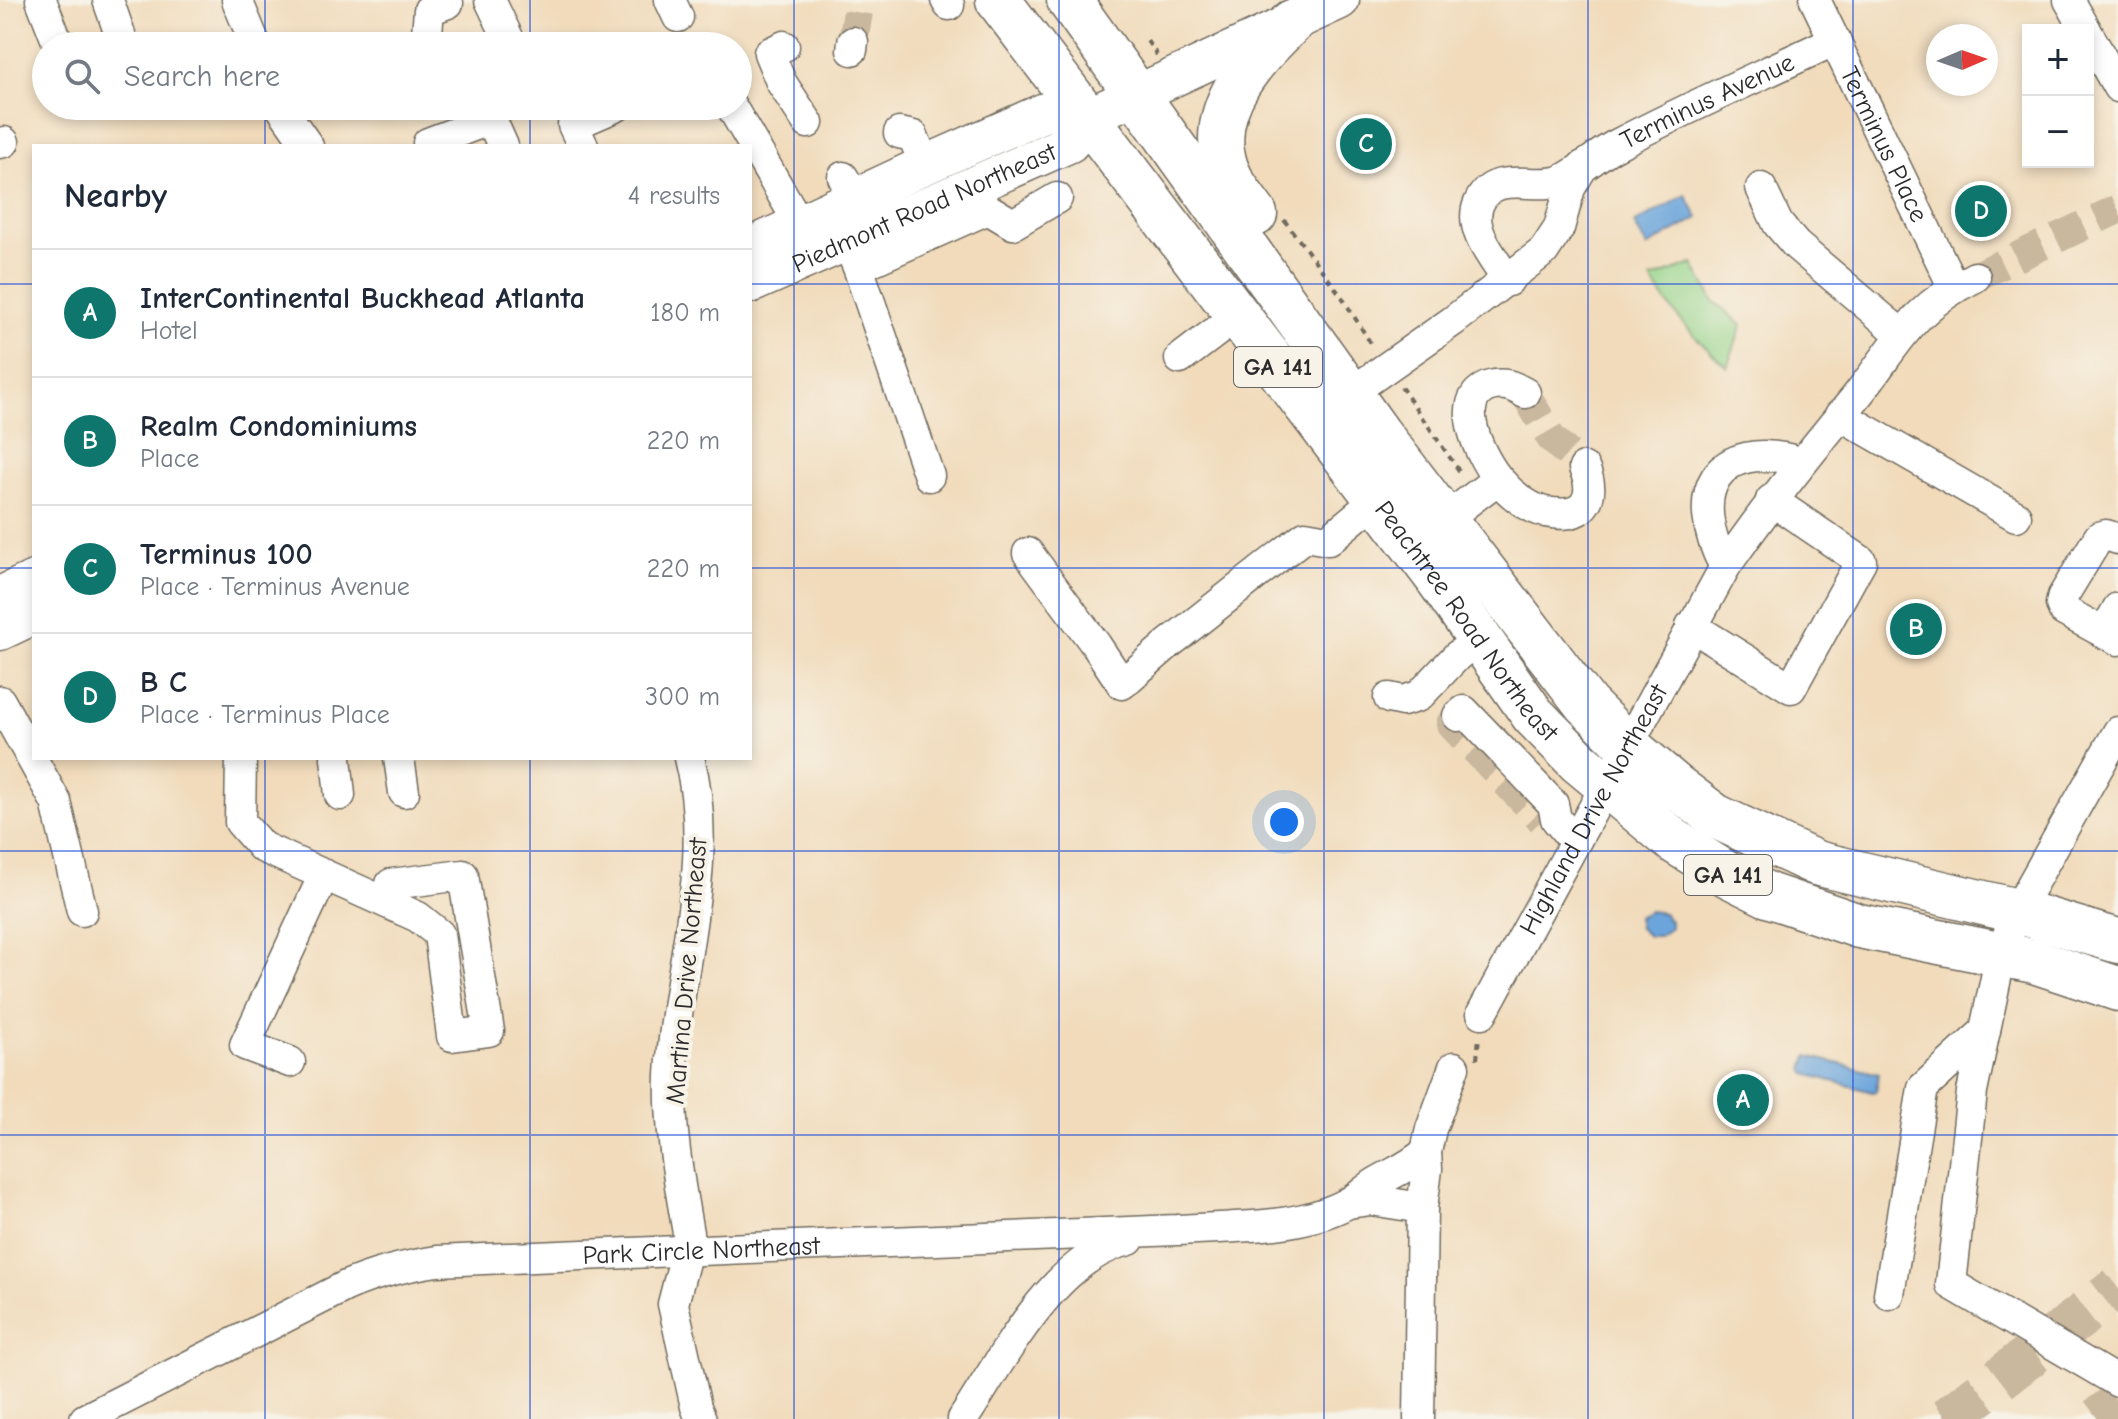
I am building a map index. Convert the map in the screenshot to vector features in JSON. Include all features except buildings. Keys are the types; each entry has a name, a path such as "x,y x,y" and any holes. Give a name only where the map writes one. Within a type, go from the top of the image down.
{"highway":[{"name":"Peachtree Road Northeast","path":"998,0 1435,575 1533,715 1574,758 1674,841 1730,876 1768,895 1859,926 2034,961 2118,989"},
{"name":"Peachtree Road Northeast","path":"1069,0 1349,394 1586,704 1628,746 1715,816 1816,863 2017,911 2118,941"},
{"path":"1292,22 1265,48 1246,74 1228,102 1220,131 1223,160 1231,179 1312,293 1323,357"}],"main road":[{"name":"Piedmont Road Northeast","path":"752,246 799,223 915,137 1045,112 1088,117 1340,0"},
{"name":"Piedmont Road Northeast","path":"752,283 852,254 1070,143 1088,117"},
{"path":"0,596 32,581"},
{"path":"0,631 32,616"}],"street":[{"path":"41,0 54,32"},
{"path":"108,0 119,32"},
{"path":"237,0 250,32"},
{"path":"427,32 429,10 448,3 447,0"},
{"name":"Terminus Place","path":"1815,0 1965,282"},
{"path":"2069,0 2082,24"},
{"name":"Terminus Avenue","path":"1508,281 1481,239 1476,220 1478,205 1485,194 1497,185 1515,181 1548,183 1562,180 1611,148 1835,40"},
{"path":"2094,44 2118,87"},
{"path":"784,46 769,53 781,82 808,123"},
{"path":"282,120 285,144"},
{"path":"290,120 307,144"},
{"path":"428,143 488,120"},
{"path":"491,120 502,144"},
{"path":"582,144 573,125 585,120"},
{"path":"739,120 799,223"},
{"path":"1349,394 1508,281 1544,251 1559,228 1570,188 1583,166"},
{"path":"1761,188 1778,224 1796,245 1901,334"},
{"path":"929,476 852,254 988,209 1013,224 1057,198"},
{"name":"Highland Drive Northeast","path":"1482,1013 1558,827 1607,786 1694,605 1725,567 1771,500 1901,334 1937,299 1965,282"},
{"path":"1180,359 1238,315"},
{"path":"1525,393 1511,385 1499,384 1484,388 1474,397 1470,414 1472,429 1498,479 1537,510 1555,514 1573,513 1583,506 1588,496 1590,485 1584,468"},
{"path":"1840,415 1914,450 2016,516"},
{"path":"1725,567 1716,549 1706,513 1713,482 1728,465 1747,457 1781,457 1801,462"},
{"path":"1444,520 1498,479"},
{"path":"1028,553 1122,684 1305,536 1328,540 1388,490 1401,494 1500,595"},
{"path":"1694,605 1717,644 1791,688 1861,561 1771,500"},
{"path":"2113,627 2064,611 2061,604 2099,537 2106,535 2118,539"},
{"path":"1389,698 1403,701 1419,696 1457,656 1479,639"},
{"path":"0,701 32,759"},
{"path":"1458,716 1464,711 1553,804 1558,827"},
{"path":"2118,732 2017,911 2001,954 1972,1092 1951,1284 2118,1382"},
{"path":"33,760 56,802 82,911"},
{"path":"241,760 240,822 262,847 324,875 418,917 439,934 452,1036 489,1031 463,875 391,884 389,904"},
{"path":"336,760 340,795"},
{"path":"399,760 404,792"},
{"name":"Martina Drive Northeast","path":"689,760 698,797 700,833 690,940 678,1000 671,1074 671,1109 688,1233 687,1250 673,1304 701,1419"},
{"path":"290,1062 245,1045 324,875"},
{"path":"1889,1294 1923,1088 1985,1031"},
{"path":"1419,1419 1422,1208 1426,1152 1431,1129 1454,1067"},
{"name":"Park Circle Northeast","path":"1348,1203 1379,1181 1410,1167 1426,1152"},
{"name":"Park Circle Northeast","path":"85,1419 376,1272 437,1261 1177,1230 1312,1217 1348,1203 1371,1200 1422,1208"},
{"path":"963,1419 1032,1314 1074,1268 1096,1252 1119,1242 1177,1230"}],"path":[{"path":"1276,210 1342,297 1466,481"},
{"path":"1454,1067 1476,1066 1482,1013"}],"green space":[{"path":"1693,264 1713,300 1742,325 1727,367 1686,326 1651,279"}],"water":[{"path":"1686,195 1698,218 1647,247 1634,224"},
{"path":"1649,911 1663,913 1670,921 1670,928 1659,936 1648,936 1639,928 1637,917"},
{"path":"1808,1056 1879,1074 1876,1091 1806,1074 1804,1069"}],"tunnel":[{"path":"853,42 860,0"},
{"path":"1975,277 2118,209"},
{"path":"1525,393 1551,438 1584,468"},
{"path":"1458,716 1451,724 1542,820"},
{"path":"1947,1419 2118,1288"},
{"path":"2098,1419 2118,1404"}],"place":[{"name":"Terminus 100","path":"1366,144"},
{"name":"B C","path":"1981,211"},
{"name":"Realm Condominiums","path":"1916,629"},
{"name":"InterContinental Buckhead Atlanta","path":"1743,1100"}]}
